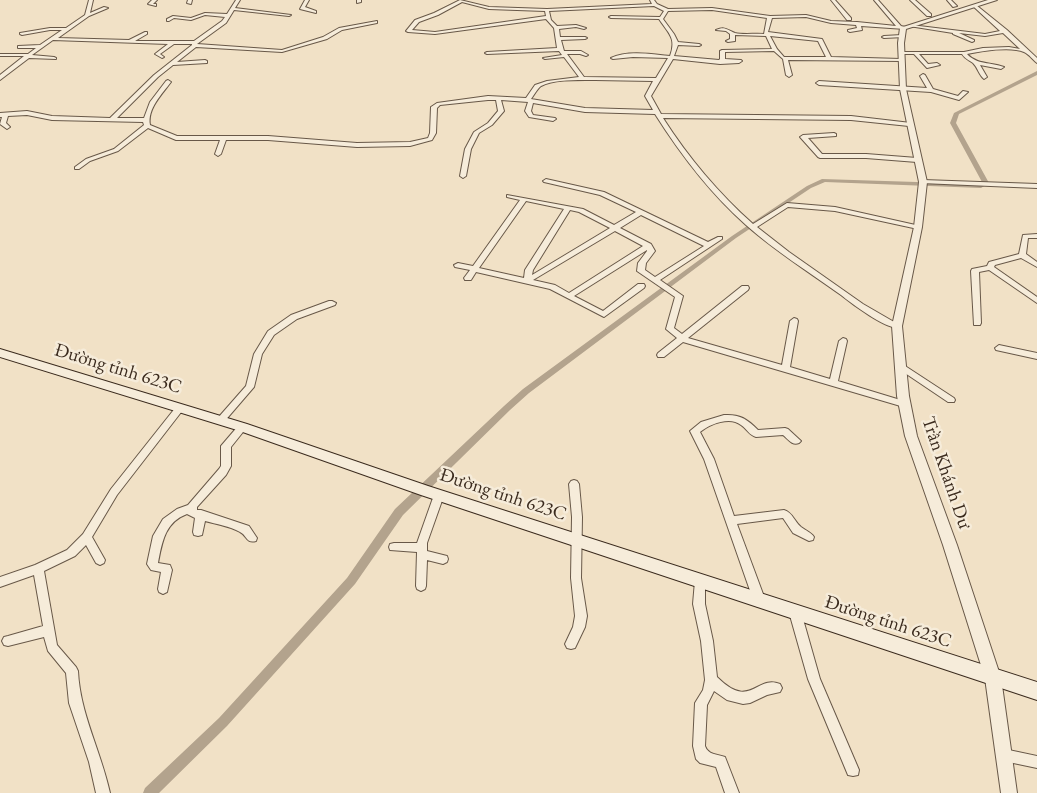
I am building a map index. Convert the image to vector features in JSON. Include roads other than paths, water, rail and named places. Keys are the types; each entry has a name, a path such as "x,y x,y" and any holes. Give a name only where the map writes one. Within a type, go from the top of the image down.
{"main road":[{"name":"Đường tỉnh 623C","path":"0,352 242,427 428,492 1037,691"}],"street":[{"path":"88,15 91,0"},
{"path":"113,118 194,43 222,24 238,0"},
{"path":"307,0 302,8 314,12"},
{"path":"567,0 568,8"},
{"path":"549,17 432,34 408,31 417,21 461,1 489,8 547,10 661,0"},
{"path":"833,0 849,19"},
{"path":"870,0 902,28"},
{"path":"876,0 896,23"},
{"path":"912,0 929,16"},
{"path":"949,0 955,6"},
{"path":"653,2 667,8 715,9 770,17 806,16 832,22 902,28 994,0"},
{"path":"715,9 721,3"},
{"path":"976,6 1037,61"},
{"path":"0,78 28,55 66,29 88,15 106,8"},
{"path":"274,14 283,8"},
{"path":"661,18 667,8"},
{"path":"232,9 289,15"},
{"path":"547,10 549,20 556,28 557,39 562,52 583,79"},
{"path":"169,20 173,18 191,19 205,14 228,16"},
{"path":"626,25 630,16"},
{"path":"409,17 417,21"},
{"path":"611,17 661,18"},
{"path":"770,17 766,29 767,34 775,50 785,58 902,56 964,53 983,49 1009,48 1026,51"},
{"path":"661,18 675,43 670,58 648,96 676,142 751,226 853,300 881,319 897,326"},
{"path":"52,39 173,44 194,43 282,51 325,38 340,29 375,22"},
{"path":"850,31 860,29 857,23"},
{"path":"556,28 576,26 584,28"},
{"path":"911,26 984,35 1005,31"},
{"name":"Trần Khánh Dư","path":"902,28 903,89 923,184 918,227 897,326 904,404 911,436 950,545 993,678 1009,793"},
{"path":"22,34 50,29 66,29"},
{"path":"718,30 727,30 732,34 767,34 820,40 829,58"},
{"path":"951,31 972,42"},
{"path":"131,41 145,33"},
{"path":"728,41 733,40 732,34"},
{"path":"884,37 902,36"},
{"path":"557,39 585,38"},
{"path":"229,46 247,42"},
{"path":"675,43 699,45"},
{"path":"162,57 157,55 173,44"},
{"path":"20,47 41,46"},
{"path":"723,61 722,51 775,50"},
{"path":"545,58 562,52"},
{"path":"487,53 581,52 586,55"},
{"path":"964,53 966,58 976,63 1001,67"},
{"path":"916,54 927,66 937,66"},
{"path":"0,55 28,55 54,58"},
{"path":"613,58 622,56 738,62"},
{"path":"785,58 788,74"},
{"path":"170,64 205,62"},
{"path":"976,63 984,76"},
{"path":"923,76 931,90"},
{"path":"553,119 531,116 528,111 530,100 536,87 540,84 583,79 657,80"},
{"path":"77,168 88,160 116,150 147,123 154,102 168,82"},
{"path":"819,83 931,90 961,98 961,94 965,92"},
{"path":"463,176 468,149 477,132 490,124 501,110 498,99"},
{"path":"7,126 3,124 3,115 27,113 52,118 113,118 147,123 176,138 268,138 357,145 410,144 422,142 433,136 434,108 437,104 498,99 530,100 585,110 659,114 851,118 909,124"},
{"path":"834,135 803,137 820,156 866,156 917,160"},
{"path":"218,154 224,138"},
{"path":"546,181 602,192 708,245"},
{"path":"923,184 1037,186"},
{"path":"509,196 580,210 648,246 652,251 642,262 641,271 679,296 670,328 684,339 904,404"},
{"path":"468,278 524,199"},
{"path":"751,226 787,205 845,210 918,227"},
{"path":"527,281 528,270 568,208"},
{"path":"527,281 641,212"},
{"path":"1022,255 1024,236 1037,236"},
{"path":"655,280 720,238"},
{"path":"570,295 648,246"},
{"path":"1022,255 1037,265"},
{"path":"977,323 975,271 990,268 992,264 1022,255"},
{"path":"458,265 552,287 604,314 641,286"},
{"path":"990,268 1037,301"},
{"path":"661,355 684,339 745,288"},
{"path":"220,421 250,387 258,354 271,333 294,317 332,303"},
{"path":"785,369 794,321"},
{"path":"834,383 844,341"},
{"path":"999,348 1037,356"},
{"path":"899,365 951,400"},
{"path":"0,582 38,569 71,553 87,537 114,492 179,409"},
{"path":"760,602 709,459 696,434 697,428 715,421 734,418 741,419 756,434 785,432 796,441"},
{"path":"163,588 168,570 155,567 152,564 159,534 170,517 191,508 220,477 226,466 226,446 242,427"},
{"path":"571,644 579,627 581,616 576,578 577,540 574,484"},
{"path":"421,586 422,551 428,492"},
{"path":"191,508 191,512 245,529 252,538"},
{"path":"198,532 201,514"},
{"path":"732,520 784,514 797,530 809,537"},
{"path":"87,537 100,560"},
{"path":"394,547 422,551 443,558"},
{"path":"38,569 52,647 72,671 72,684 77,708 85,736 101,774 103,793"},
{"path":"700,581 699,604 707,641 711,680 708,693 701,703 700,750 705,758 720,762 732,793"},
{"path":"795,612 814,679 853,770"},
{"path":"8,641 50,630"},
{"path":"711,680 725,694 733,698 750,698 766,688 776,688"},
{"path":"1004,754 1037,762"}],"waterway":[{"path":"150,793 223,722 351,581 399,512 526,391 734,237 809,187 824,180 981,186 986,183 953,123 957,113 1037,73"}]}
